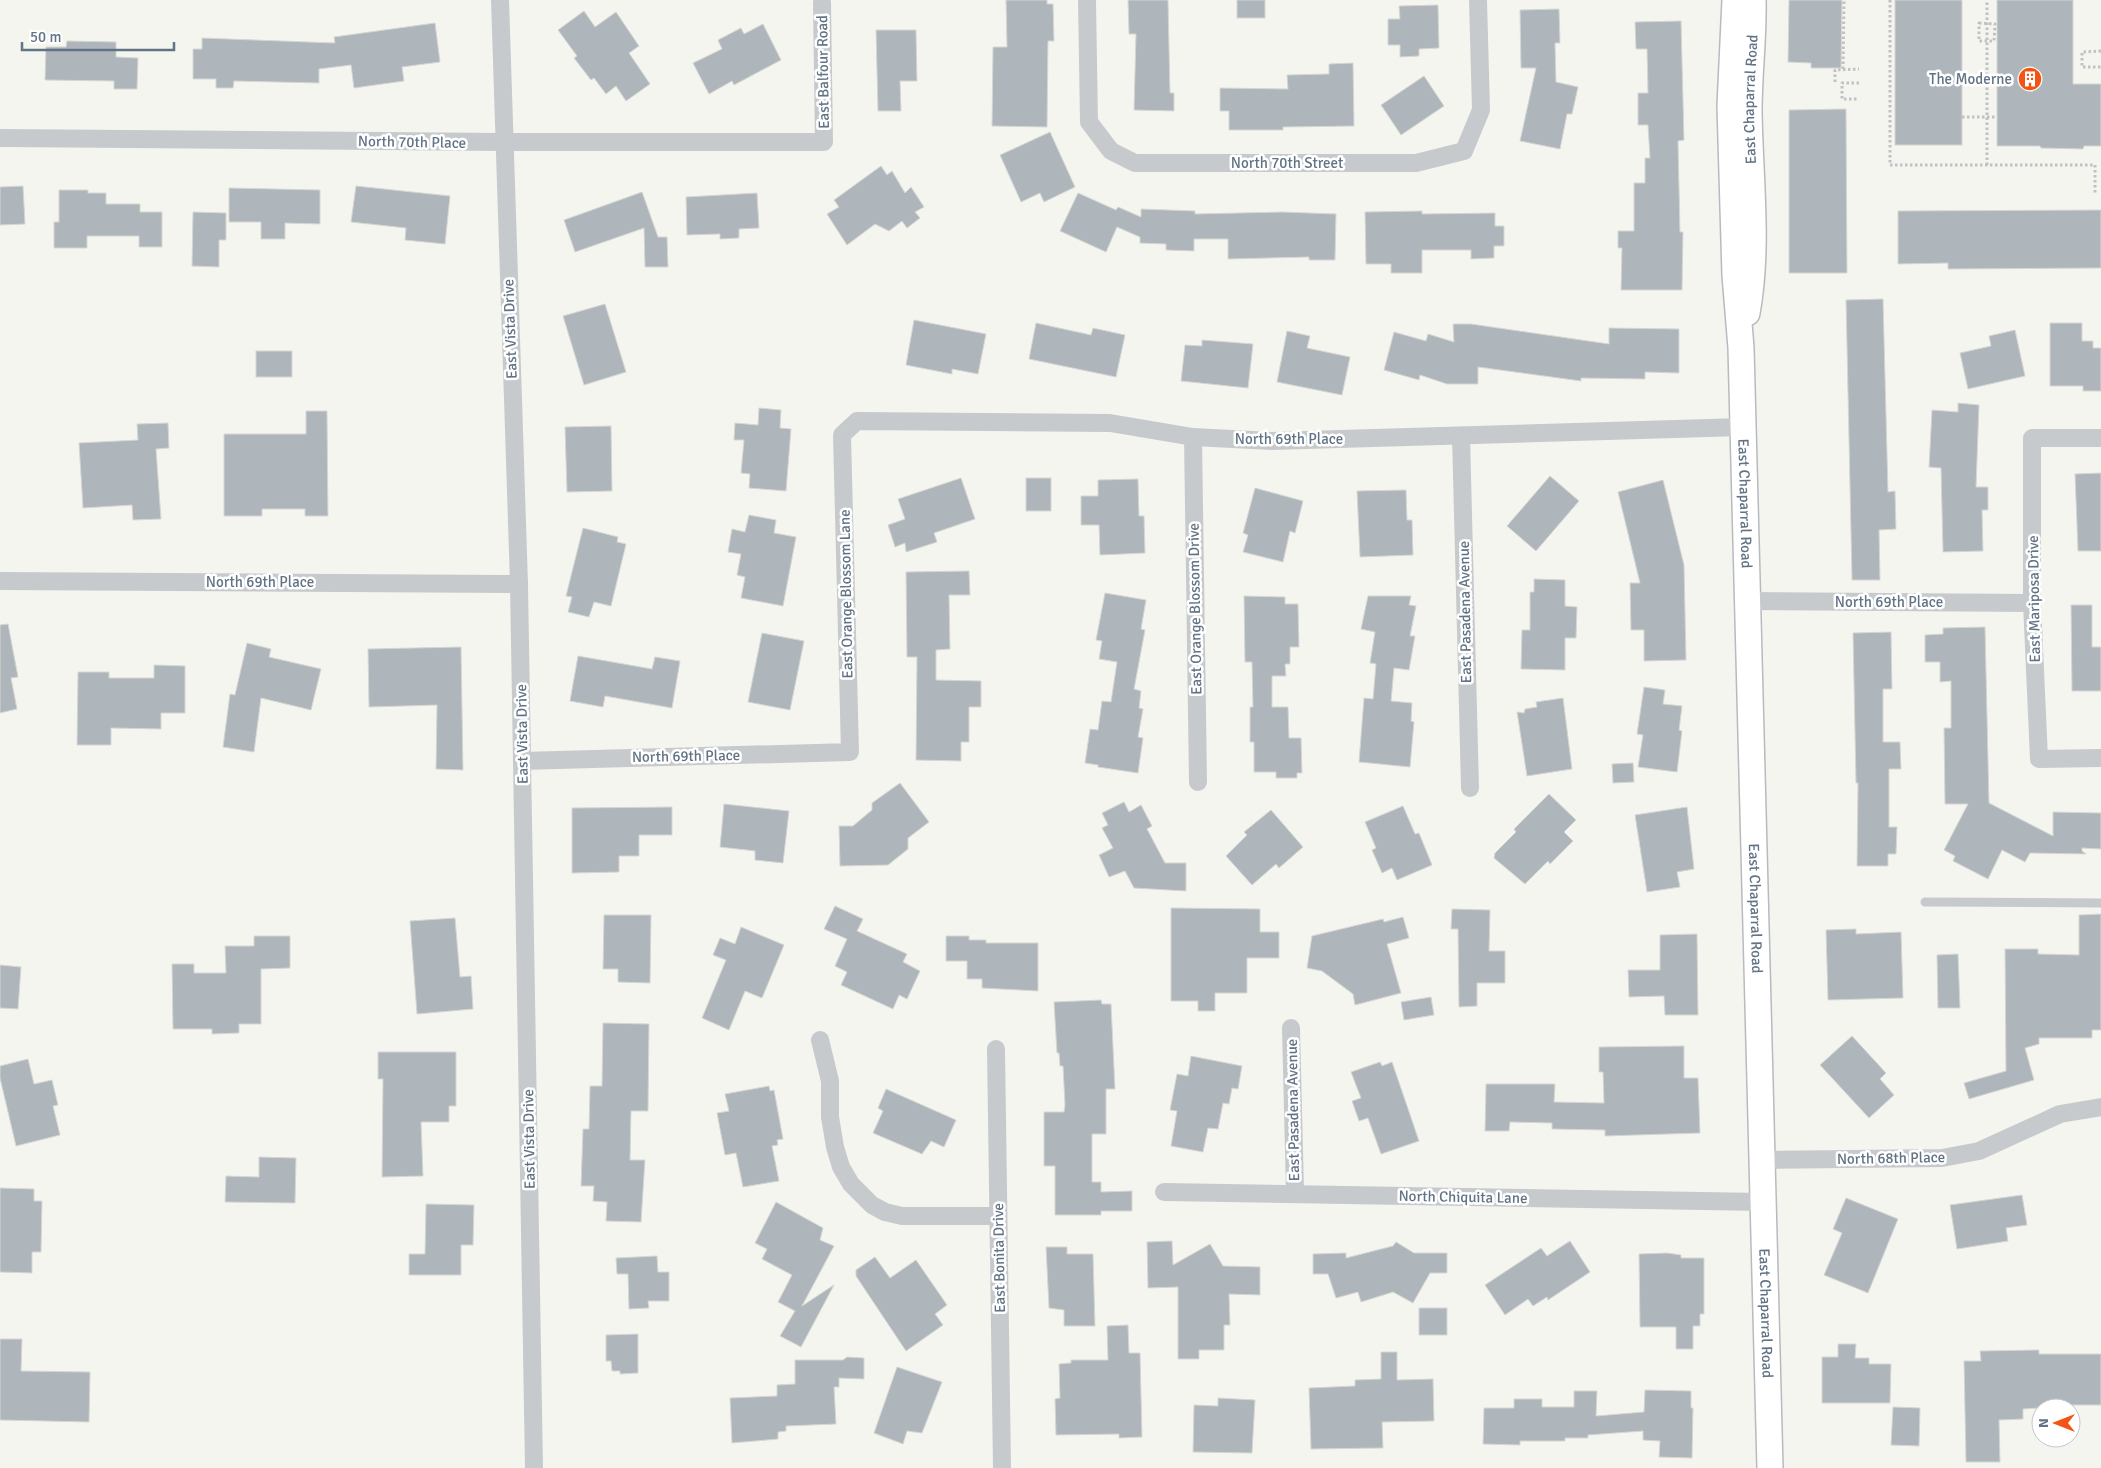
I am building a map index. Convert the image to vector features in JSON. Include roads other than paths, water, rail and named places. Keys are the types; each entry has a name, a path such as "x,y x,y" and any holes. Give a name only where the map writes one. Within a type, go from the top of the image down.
{"main road":[{"name":"East Chaparral Road","path":"1735,0 1730,106 1735,275 1741,348 1746,601 1770,1468"},
{"name":"East Chaparral Road","path":"1741,348 1752,282 1750,112 1754,39 1753,0"}],"street":[{"name":"East Vista Drive","path":"500,0 503,142 519,584 534,1468"},
{"name":"North 70th Street","path":"1087,0 1089,122 1111,151 1135,163 1416,163 1464,151 1481,110 1478,0"},
{"name":"East Balfour Road","path":"822,3 824,142"},
{"name":"North 70th Place","path":"0,138 503,142 824,142"},
{"name":"North 69th Place","path":"842,435 857,421 1110,423 1193,437 1272,441 1742,427"},
{"name":"East Orange Blossom Lane","path":"842,435 850,752"},
{"name":"East Pasadena Avenue","path":"1461,436 1470,788"},
{"name":"East Orange Blossom Drive","path":"1193,437 1198,782"},
{"name":"East Mariposa Drive","path":"2101,438 2032,438 2032,603 2039,760 2101,758"},
{"name":"North 69th Place","path":"0,581 519,584"},
{"name":"North 69th Place","path":"1746,601 2032,603"},
{"name":"North 69th Place","path":"522,761 850,752"},
{"name":"East Pasadena Avenue","path":"1291,1028 1295,1192"},
{"path":"820,1040 830,1081 830,1117 834,1147 841,1167 851,1184 872,1205 902,1216 998,1216"},
{"name":"East Bonita Drive","path":"996,1049 1002,1468"},
{"name":"North 68th Place","path":"1761,1160 1942,1158 1979,1151 2060,1114 2101,1107"},
{"name":"North Chiquita Lane","path":"1164,1192 1295,1192 1472,1198 1762,1202"}],"lane":[{"path":"1925,902 2101,903"}],"place":[{"name":"The Moderne","path":"2030,79"}]}
